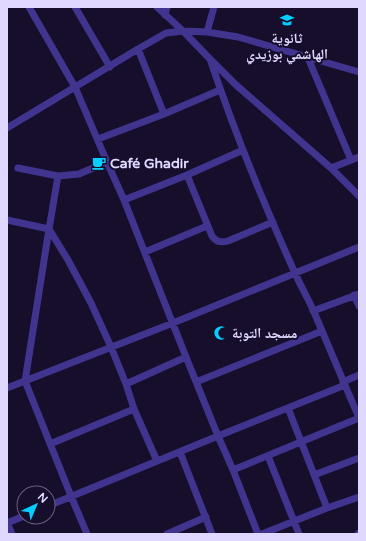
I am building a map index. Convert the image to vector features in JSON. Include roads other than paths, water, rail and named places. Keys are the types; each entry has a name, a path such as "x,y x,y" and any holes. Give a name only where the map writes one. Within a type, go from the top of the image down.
{"street":[{"path":"29,7 75,87 98,139 258,534"},
{"path":"76,7 110,67"},
{"path":"157,7 235,84 331,168 359,196"},
{"path":"165,15 167,7"},
{"path":"207,32 214,7"},
{"path":"7,128 166,33 183,31 207,32 250,40 359,73"},
{"path":"138,49 164,114"},
{"path":"308,58 351,160"},
{"path":"210,59 243,150 359,418 233,470"},
{"path":"98,139 164,114 220,90"},
{"path":"124,200 187,175 243,150"},
{"path":"331,168 359,157"},
{"path":"18,168 58,176 80,174 107,162"},
{"path":"187,175 207,226 212,236 218,242 223,243 273,222"},
{"path":"58,176 25,381 87,534"},
{"path":"7,220 49,229 91,302 126,384 134,409 157,461"},
{"path":"145,252 207,226"},
{"path":"7,388 173,323 359,247"},
{"path":"313,310 357,294 359,306"},
{"path":"196,382 322,331"},
{"path":"126,384 186,357"},
{"path":"56,503 288,408 359,376"},
{"path":"288,408 327,508"},
{"path":"50,444 134,409"},
{"path":"180,452 212,534"},
{"path":"268,456 299,534"},
{"path":"314,475 359,458"},
{"path":"262,534 359,497"},
{"path":"167,534 206,518"},
{"path":"7,523 12,534"}],"place":[{"name":"ثانوية الهاشمي بوزيدي","path":"287,20"},
{"name":"Café Ghadir","path":"99,163"},
{"name":"مسجد التوبة","path":"221,333"}]}
